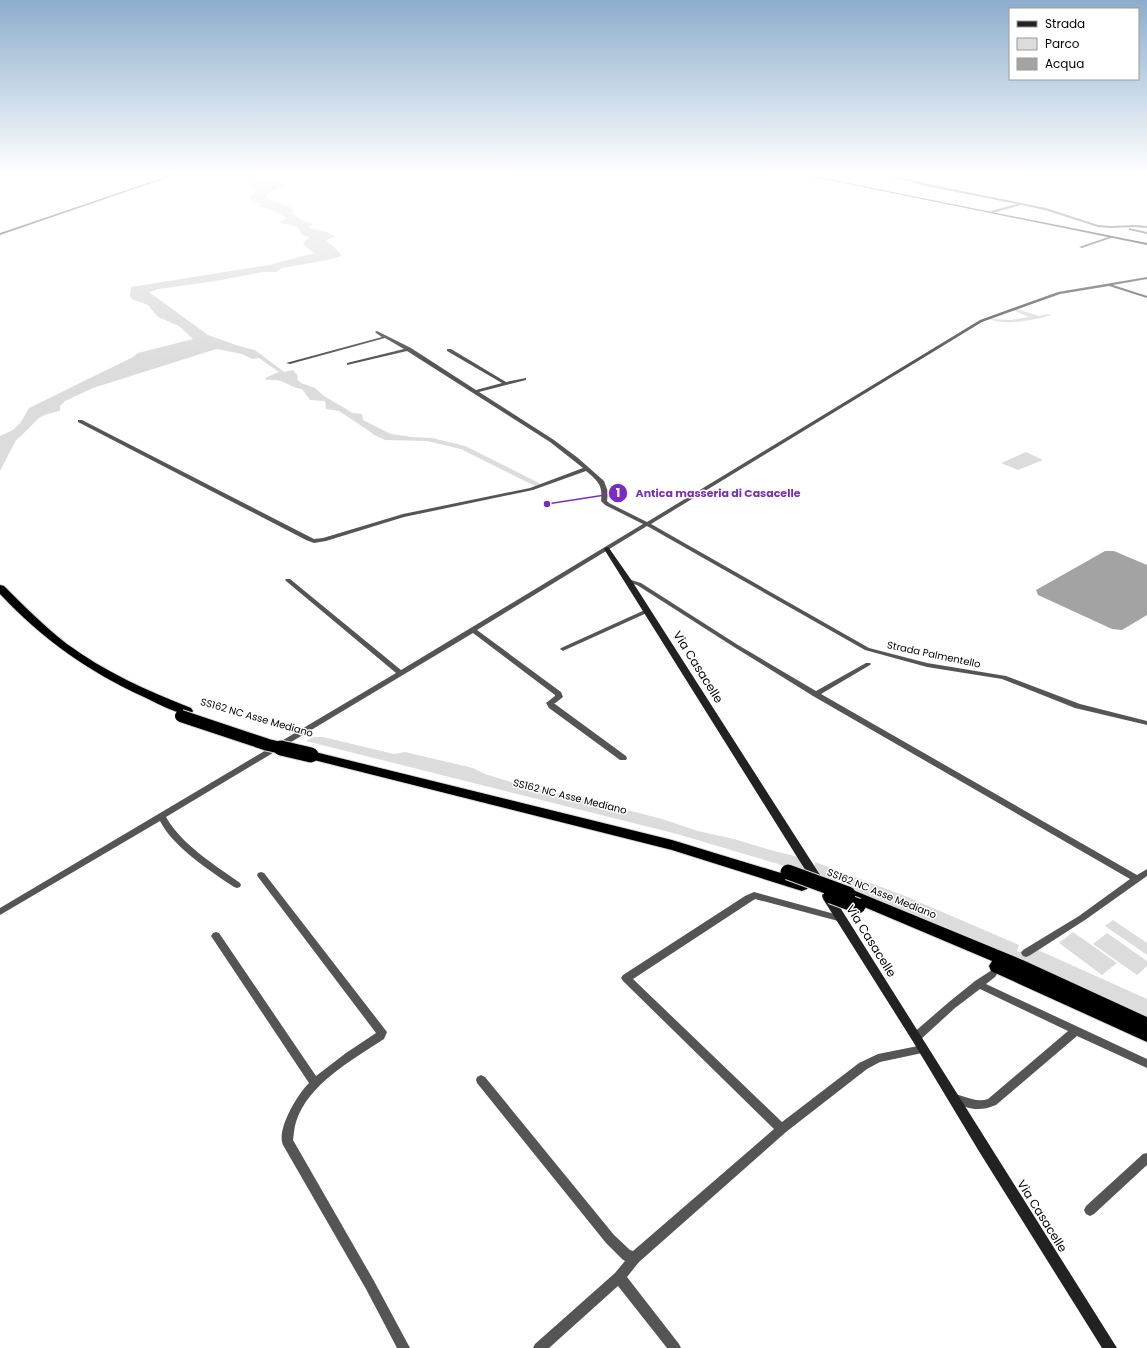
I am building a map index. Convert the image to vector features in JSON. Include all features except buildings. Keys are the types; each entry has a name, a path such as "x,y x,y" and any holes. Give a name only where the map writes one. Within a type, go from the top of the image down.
{"highway":[{"name":"SS162 NC Asse Mediano","path":"1,593 35,635 71,662 98,674 158,708 184,714 268,745 314,752 655,832 788,872 848,894 1012,963 1147,1025"},
{"name":"SS162 NC Asse Mediano","path":"314,752 672,845 802,885 858,906 977,956 1147,1035"}],"street":[{"path":"1081,247 1112,236 1147,244"},
{"path":"0,912 474,630 647,525 777,443 981,321 1059,293 1147,278"},
{"path":"1108,285 1147,297"},
{"path":"377,332 409,349 552,441 586,469"},
{"path":"288,363 385,337"},
{"path":"349,364 409,349"},
{"path":"449,350 506,384"},
{"path":"475,392 524,379"},
{"path":"80,421 314,541 324,540 403,516 530,488 586,469"},
{"name":"Strada Palmentello","path":"586,469 601,481 603,486 604,501 867,649 926,665 1004,677 1078,706 1147,723"},
{"name":"Via Casacelle","path":"607,549 842,919 1110,1348"},
{"path":"288,580 401,673"},
{"path":"628,581 640,584 736,646 816,694 1136,879"},
{"path":"563,649 647,611"},
{"path":"474,630 558,694 560,696 550,703 552,706 623,758"},
{"path":"816,694 868,664"},
{"path":"162,817 164,823 184,843 212,867 237,885"},
{"path":"1026,952 1082,918 1147,872"},
{"path":"261,875 382,1032 380,1036 315,1083 303,1097 294,1112 288,1130 287,1141 370,1285 404,1348"},
{"path":"782,1129 626,978 754,895 842,919"},
{"path":"216,936 315,1083"},
{"path":"916,1037 952,1005 992,974"},
{"path":"978,984 1147,1064"},
{"path":"952,1097 978,1106 986,1106 1076,1031"},
{"path":"539,1348 619,1278 635,1258 782,1129 863,1066 878,1058 923,1049"},
{"path":"481,1080 610,1239 626,1255 635,1258"},
{"path":"1090,1210 1147,1158"},
{"path":"619,1278 675,1348"}],"green space":[{"path":"306,236 334,236 326,240 340,253 341,256 328,260 282,268 276,272 263,272 216,281 159,289 149,292 208,335 255,350 284,372 293,370 298,376 297,379 301,383 315,388 324,396 353,413 362,414 363,420 391,434 432,438 465,446 541,484 535,486 461,449 427,441 385,440 374,435 339,411 326,409 325,401 310,400 302,389 278,380 267,380 265,378 279,372 259,358 252,359 242,354 217,349 93,388 65,401 60,406 60,411 47,414 39,418 16,440 0,471 0,436 13,430 21,422 29,408 133,357 138,353 193,339 179,326 158,317 148,305 132,299 130,296 131,287 269,265 314,253 303,243 310,237"},
{"path":"1017,309 1039,316 1048,314 1052,315 1012,322 989,319 1010,320 1029,317 1013,310"},
{"path":"1026,452 1043,460 1018,470 1001,463"},
{"path":"314,737 323,737 394,754 405,752 473,768 485,774 517,784 582,798 662,819 698,831 734,839 798,857 805,872 677,834 306,741"},
{"path":"815,862 905,896 1019,945 1017,951 1028,957 1038,950 1147,999 1147,1019 821,879 814,867"},
{"path":"1113,920 1147,943 1147,955 1105,926"},
{"path":"1073,932 1117,963 1102,975 1059,943"},
{"path":"1107,933 1147,961 1147,966 1137,975 1093,944"}],"water":[{"path":"1105,551 1114,551 1147,565 1147,615 1122,630 1112,629 1038,595 1036,590"}],"tunnel":[{"path":"1010,962 1026,953"}],"place":[{"name":"Antica masseria di Casacelle","path":"547,504"}]}
